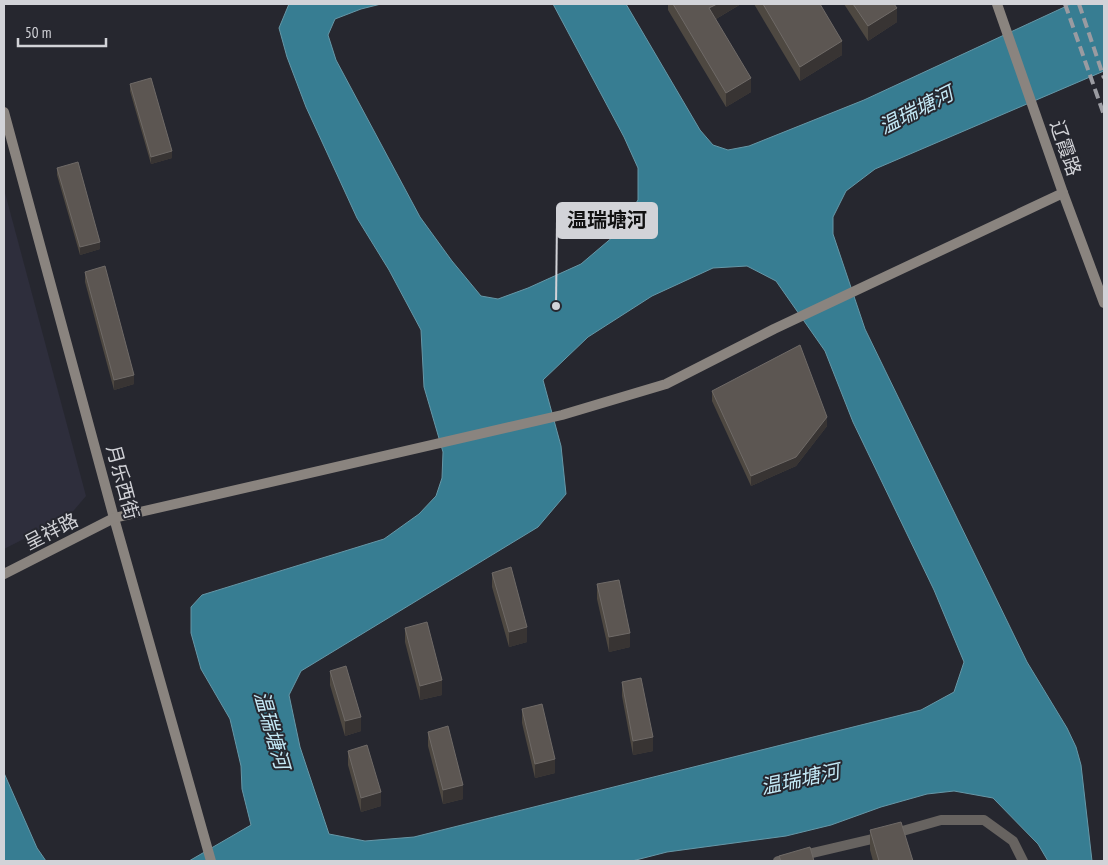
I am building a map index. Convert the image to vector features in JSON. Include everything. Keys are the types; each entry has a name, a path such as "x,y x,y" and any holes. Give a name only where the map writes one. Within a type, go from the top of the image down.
{"street":[{"name":"辽霞路","path":"997,4 1063,194 1104,303"},
{"name":"月乐西街","path":"4,112 114,518 211,861"},
{"name":"呈祥路","path":"4,574 114,518 562,415 666,384 774,329 1063,194"},
{"path":"778,861 885,836 941,820 984,820 1013,841 1022,861"}],"shaded area":[{"path":"4,189 86,496 69,516 4,549"}],"water":[{"path":"289,4 381,4 335,19 328,35 336,60 420,217 452,261 481,296 498,299 528,288 581,264 614,236 638,200 638,168 624,137 553,4 626,4 700,130 713,145 728,150 749,146 864,100 1071,4 1104,4 1104,71 875,169 846,191 833,217 833,234 865,329 1027,662 1067,728 1076,747 1081,765 1092,861 1048,861 1038,844 993,798 954,791 927,794 881,807 831,825 786,836 667,852 632,861 189,861 251,825 242,789 241,766 230,719 201,669 191,633 191,607 202,595 384,539 419,514 436,496 442,478 443,452 424,387 421,330 389,270 357,218 306,107 287,57 279,28","holes":["747,266 776,281 825,351 853,422 934,590 964,662 954,692 921,710 414,837 365,841 329,834 300,747 289,695 301,671 538,527 566,494 561,446 543,380 588,337 652,296 713,268"]},
{"path":"4,773 37,848 46,861 4,861"}],"building":[{"path":"673,4 717,4 709,8 751,78 726,93"},
{"path":"763,4 820,4 842,41 800,67"},
{"path":"853,4 894,4 897,8 868,26"},
{"path":"151,78 172,151 151,157 130,84"},
{"path":"78,162 100,242 80,247 57,168"},
{"path":"105,266 134,375 114,380 85,272"},
{"path":"800,345 827,417 796,457 751,476 712,391"},
{"path":"511,567 527,627 509,632 492,573"},
{"path":"619,580 630,633 609,637 597,584"},
{"path":"427,622 442,680 420,686 405,628"},
{"path":"346,666 361,717 345,721 330,671"},
{"path":"641,678 653,737 633,741 622,682"},
{"path":"542,704 555,759 535,764 522,709"},
{"path":"448,726 463,785 443,790 428,732"},
{"path":"367,745 381,792 361,798 348,751"},
{"path":"901,822 913,861 879,861 870,830"},
{"path":"810,847 814,861 781,861 779,856"}],"railway":[{"path":"1065,4 1104,115"},
{"path":"1079,4 1104,78"}],"place":[{"name":"温瑞塘河","path":"556,306"}]}
